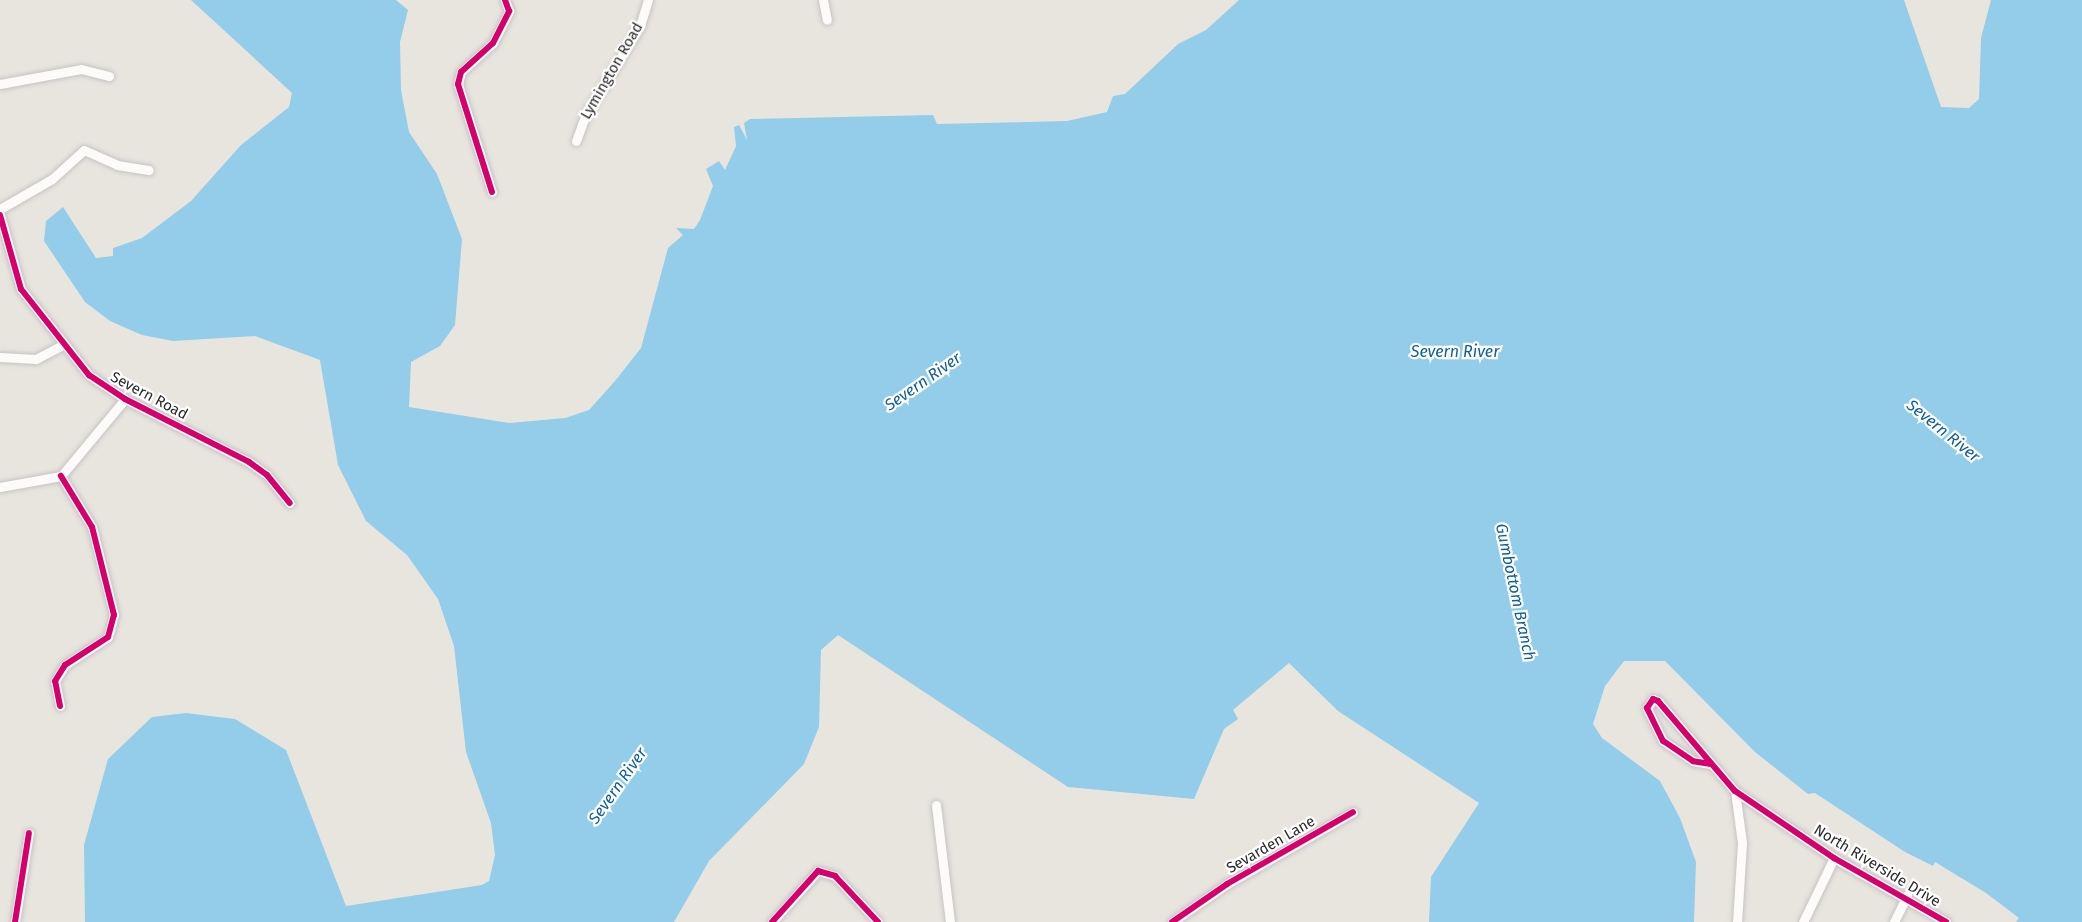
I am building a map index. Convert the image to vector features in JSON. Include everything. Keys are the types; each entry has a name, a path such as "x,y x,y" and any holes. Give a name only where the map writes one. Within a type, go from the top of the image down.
{"street":[{"path":"492,192 458,84 461,72 493,43 508,11 505,0"},
{"name":"Lymington Road","path":"576,141 585,116 640,26 648,0"},
{"path":"823,0 827,20"},
{"path":"0,84 81,69 109,76"},
{"path":"0,209 52,178 84,150 117,165 149,170"},
{"name":"Severn Road","path":"0,215 14,274 62,345 89,375 125,399 249,462 267,475 290,503"},
{"path":"0,357 36,359 62,345"},
{"path":"0,487 61,476 125,399"},
{"path":"60,706 56,681 65,665 108,637 114,615 92,526 61,476"},
{"name":"North Riverside Drive","path":"1711,764 1693,761 1663,741 1647,708 1653,699 1736,791 1834,858 1906,895 1946,922"},
{"path":"1736,791 1742,843 1737,922"},
{"path":"936,805 950,922"},
{"name":"Sevarden Lane","path":"1172,922 1227,884 1353,812"},
{"path":"15,922 29,833"},
{"path":"1803,922 1834,858"},
{"path":"772,922 818,871 835,876 878,922"},
{"path":"1894,922 1906,895"}],"water":[{"name":"Severn River","path":"191,0 396,0 408,10 400,42 401,90 409,132 437,174 462,239 455,325 440,346 411,362 409,407 509,423 565,418 589,410 615,381 641,348 668,248 683,235 676,228 694,229 700,220 713,186 706,169 719,161 725,170 736,146 734,127 739,125 747,140 744,123 750,119 933,115 937,124 1067,121 1107,112 1113,96 1125,94 1178,44 1206,30 1239,0 1904,0 1941,107 1969,108 1979,99 1981,38 1991,0 2082,0 2082,922 2016,922 2019,918 1986,893 1935,862 1933,866 1905,852 1815,793 1808,794 1755,752 1665,661 1624,661 1605,686 1593,724 1602,738 1660,781 1680,818 1696,862 1694,922 1429,922 1431,877 1479,803 1338,711 1289,663 1233,710 1238,719 1224,729 1194,799 1068,787 838,635 821,650 819,727 804,764 709,861 674,922 85,922 84,845 108,759 152,717 186,713 235,719 286,750 346,906 482,885 489,881 495,855 491,823 466,752 454,646 438,599 407,555 366,521 338,465 320,360 255,336 173,341 142,335 110,321 85,302 44,241 46,221 63,207 96,258 113,256 113,248 142,238 191,201 241,145 289,107 292,93"}],"cycle path":[{"path":"492,192 458,84 461,72 493,43 509,11 505,0"},
{"path":"0,215 21,289 89,375 125,399 249,462 267,475 290,503"},
{"path":"60,706 55,681 65,665 108,637 114,615 92,527 61,476"},
{"path":"1711,764 1693,761 1663,741 1647,708 1653,699 1658,701 1735,791 1834,858 1946,922"},
{"path":"1172,922 1227,884 1353,812"},
{"path":"15,922 29,833"},
{"path":"772,922 818,871 835,876 878,922"}],"water label":[{"name":"Gumbottom Branch","path":"1515,592"}]}
